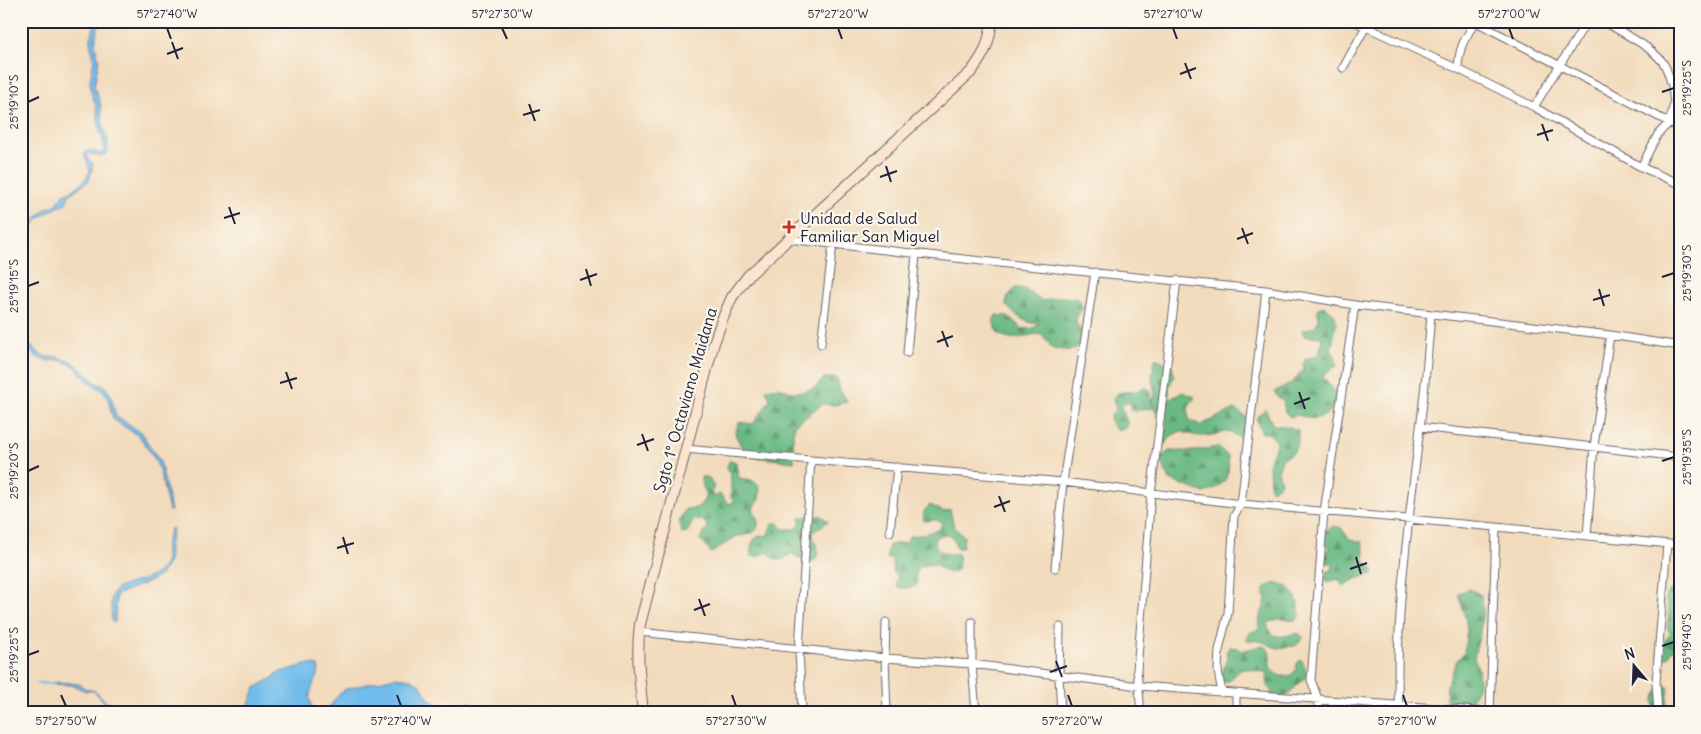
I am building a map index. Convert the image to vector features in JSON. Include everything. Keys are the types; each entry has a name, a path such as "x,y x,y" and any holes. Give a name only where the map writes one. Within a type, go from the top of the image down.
{"main road":[{"name":"Sgto 1° Octaviano Maidana","path":"644,713 638,666 639,632 713,346 732,297 748,276 788,238 972,72 984,56 990,39 992,21"}],"street":[{"path":"1353,21 1367,24 1458,69 1534,107 1641,167 1680,184"},
{"path":"1534,107 1587,21"},
{"path":"1604,21 1647,47 1665,65 1672,86 1674,104 1669,123 1658,134 1641,167"},
{"path":"1458,69 1461,44 1476,22 1680,128"},
{"path":"1343,68 1367,24"},
{"path":"1672,86 1680,82"},
{"path":"788,238 916,254 1266,290 1355,305 1610,335 1680,346"},
{"path":"822,344 833,244"},
{"path":"906,353 916,254"},
{"path":"1055,568 1063,482 1095,272"},
{"path":"1141,713 1137,670 1151,494 1178,280"},
{"path":"1222,693 1218,671 1219,650 1228,613 1234,516 1241,504 1266,290"},
{"path":"1318,713 1318,699 1311,680 1324,512 1355,305"},
{"path":"1399,710 1399,637 1408,520 1420,427 1431,314"},
{"path":"1587,536 1594,446 1610,335"},
{"path":"1420,427 1680,457"},
{"path":"685,449 1063,482 1241,504 1680,545"},
{"path":"802,713 799,649 811,460"},
{"path":"890,532 897,467"},
{"path":"1490,712 1496,527"},
{"path":"1658,713 1656,682 1667,544"},
{"path":"886,622 887,713"},
{"path":"972,622 972,664 976,713"},
{"path":"1060,627 1060,713"},
{"path":"639,632 885,658 972,664 1059,677 1139,686 1318,699 1399,710 1504,713"},
{"path":"1236,694 1236,713"}],"green space":[{"path":"1015,288 1026,290 1042,301 1059,297 1078,298 1083,309 1077,316 1076,322 1083,335 1078,346 1072,350 1053,349 1041,335 1036,334 1012,338 998,333 993,321 996,315 1008,316 1022,329 1034,328 1039,324 1021,318 1012,312 1006,304 1007,298"},
{"path":"1323,306 1334,313 1337,324 1331,348 1337,366 1326,372 1323,377 1340,397 1328,413 1319,418 1298,415 1290,417 1285,412 1283,400 1274,392 1293,382 1304,369 1303,364 1306,359 1318,355 1322,343 1321,337 1304,336 1302,330 1315,327 1318,321 1318,309"},
{"path":"1155,359 1169,365 1172,363 1174,376 1169,388 1169,401 1166,408 1172,398 1183,392 1195,397 1188,408 1189,420 1201,425 1235,409 1246,417 1247,429 1243,440 1229,431 1205,436 1187,434 1181,431 1171,436 1163,447 1167,421 1165,410 1158,418 1153,405 1153,408 1140,409 1135,412 1130,409 1131,403 1125,402 1121,407 1128,424 1124,429 1117,430 1114,428 1110,420 1116,409 1113,398 1118,393 1137,391 1144,387 1150,390 1152,404 1155,395 1152,377"},
{"path":"824,378 837,378 840,390 847,401 836,405 823,404 813,411 809,410 810,414 795,424 793,436 794,462 746,456 735,434 739,422 753,424 770,400 766,389 779,387 791,392 804,392 816,387"},
{"path":"1265,409 1273,425 1298,430 1298,440 1294,452 1283,458 1278,470 1281,483 1272,490 1270,487 1269,464 1277,442 1269,433 1262,433 1256,418"},
{"path":"1218,447 1228,456 1227,476 1217,487 1204,493 1170,480 1159,458 1169,451 1195,451"},
{"path":"730,460 736,462 739,473 737,475 742,479 756,483 760,488 759,500 754,507 758,527 750,534 735,536 711,553 700,539 708,527 704,521 699,519 693,521 687,532 681,533 679,521 685,509 697,508 704,499 705,492 701,483 701,477 708,477 714,487 711,492 714,497 720,494 728,504 734,502 731,497 731,478 727,466"},
{"path":"930,505 944,512 950,509 954,528 964,536 963,548 957,548 950,536 941,535 934,539 937,548 942,552 958,554 959,568 950,573 935,564 921,566 916,572 917,585 911,588 899,588 896,583 898,577 893,573 892,561 887,557 889,545 907,542 909,536 921,535 940,529 942,523 937,520 924,521 924,512"},
{"path":"820,515 828,521 813,533 818,550 814,561 805,560 792,553 782,560 776,560 767,552 757,557 751,556 753,541 760,535 767,536 772,524 778,522 783,529 795,529 800,524 800,518 807,516 814,518"},
{"path":"1334,526 1341,528 1349,539 1362,542 1365,554 1363,560 1373,568 1373,574 1355,579 1345,585 1342,585 1339,579 1327,582 1324,577 1327,572 1333,569 1332,563 1325,563 1322,558 1330,548 1321,538 1323,532"},
{"path":"1277,583 1283,584 1291,590 1297,599 1300,616 1292,621 1278,619 1267,623 1269,629 1275,635 1283,636 1298,633 1303,637 1295,646 1277,648 1260,641 1247,640 1247,634 1259,629 1260,616 1266,599 1265,587"},
{"path":"1672,588 1680,592 1680,646 1671,651 1669,657 1663,659 1658,655 1663,643 1671,634 1668,626 1669,611 1666,598"},
{"path":"1470,589 1481,595 1483,608 1480,633 1474,657 1478,669 1479,682 1475,694 1467,703 1456,706 1446,699 1447,686 1456,662 1464,652 1467,629 1458,593"},
{"path":"1260,646 1266,647 1268,650 1271,668 1279,675 1286,676 1292,674 1301,659 1306,670 1306,677 1284,698 1273,696 1268,685 1266,672 1246,669 1238,671 1229,681 1223,681 1221,676 1228,658 1226,652 1230,647 1242,651"},
{"path":"1661,683 1669,688 1665,713 1654,713 1654,700"}],"water":[{"path":"98,21 101,21 97,30 95,45 99,59 94,87 100,102 103,127 108,140 107,154 100,156 87,153 87,157 93,164 89,181 70,194 66,203 38,219 30,230 21,231 30,228 33,221 41,213 47,208 56,205 64,194 73,190 85,180 90,171 84,154 90,150 99,153 104,152 104,143 91,92 90,80 94,59 90,43 94,27"},
{"path":"21,338 41,355 58,357 73,362 98,384 105,386 111,396 116,417 143,434 160,461 171,511 169,511 159,469 154,458 140,437 114,420 108,398 102,390 91,384 73,365 59,360 45,361 38,358 21,343"},
{"path":"170,528 173,529 169,546 169,562 160,575 151,581 118,594 116,597 115,622 112,622 111,600 117,589 146,579 160,570 165,563"},
{"path":"309,664 318,666 319,671 310,696 311,705 314,710 323,712 328,709 339,694 346,689 395,677 411,679 420,684 428,698 441,707 471,702 484,713 468,704 461,708 446,709 439,713 238,713 250,702 255,688 274,677 277,673"},
{"path":"51,683 79,684 86,689 96,691 106,702 116,704 121,713 113,705 105,703 94,691 86,691 72,685"}],"waterway":[{"path":"38,683 53,684"}],"place":[{"name":"Unidad de Salud Familiar San Miguel","path":"789,227"}]}
